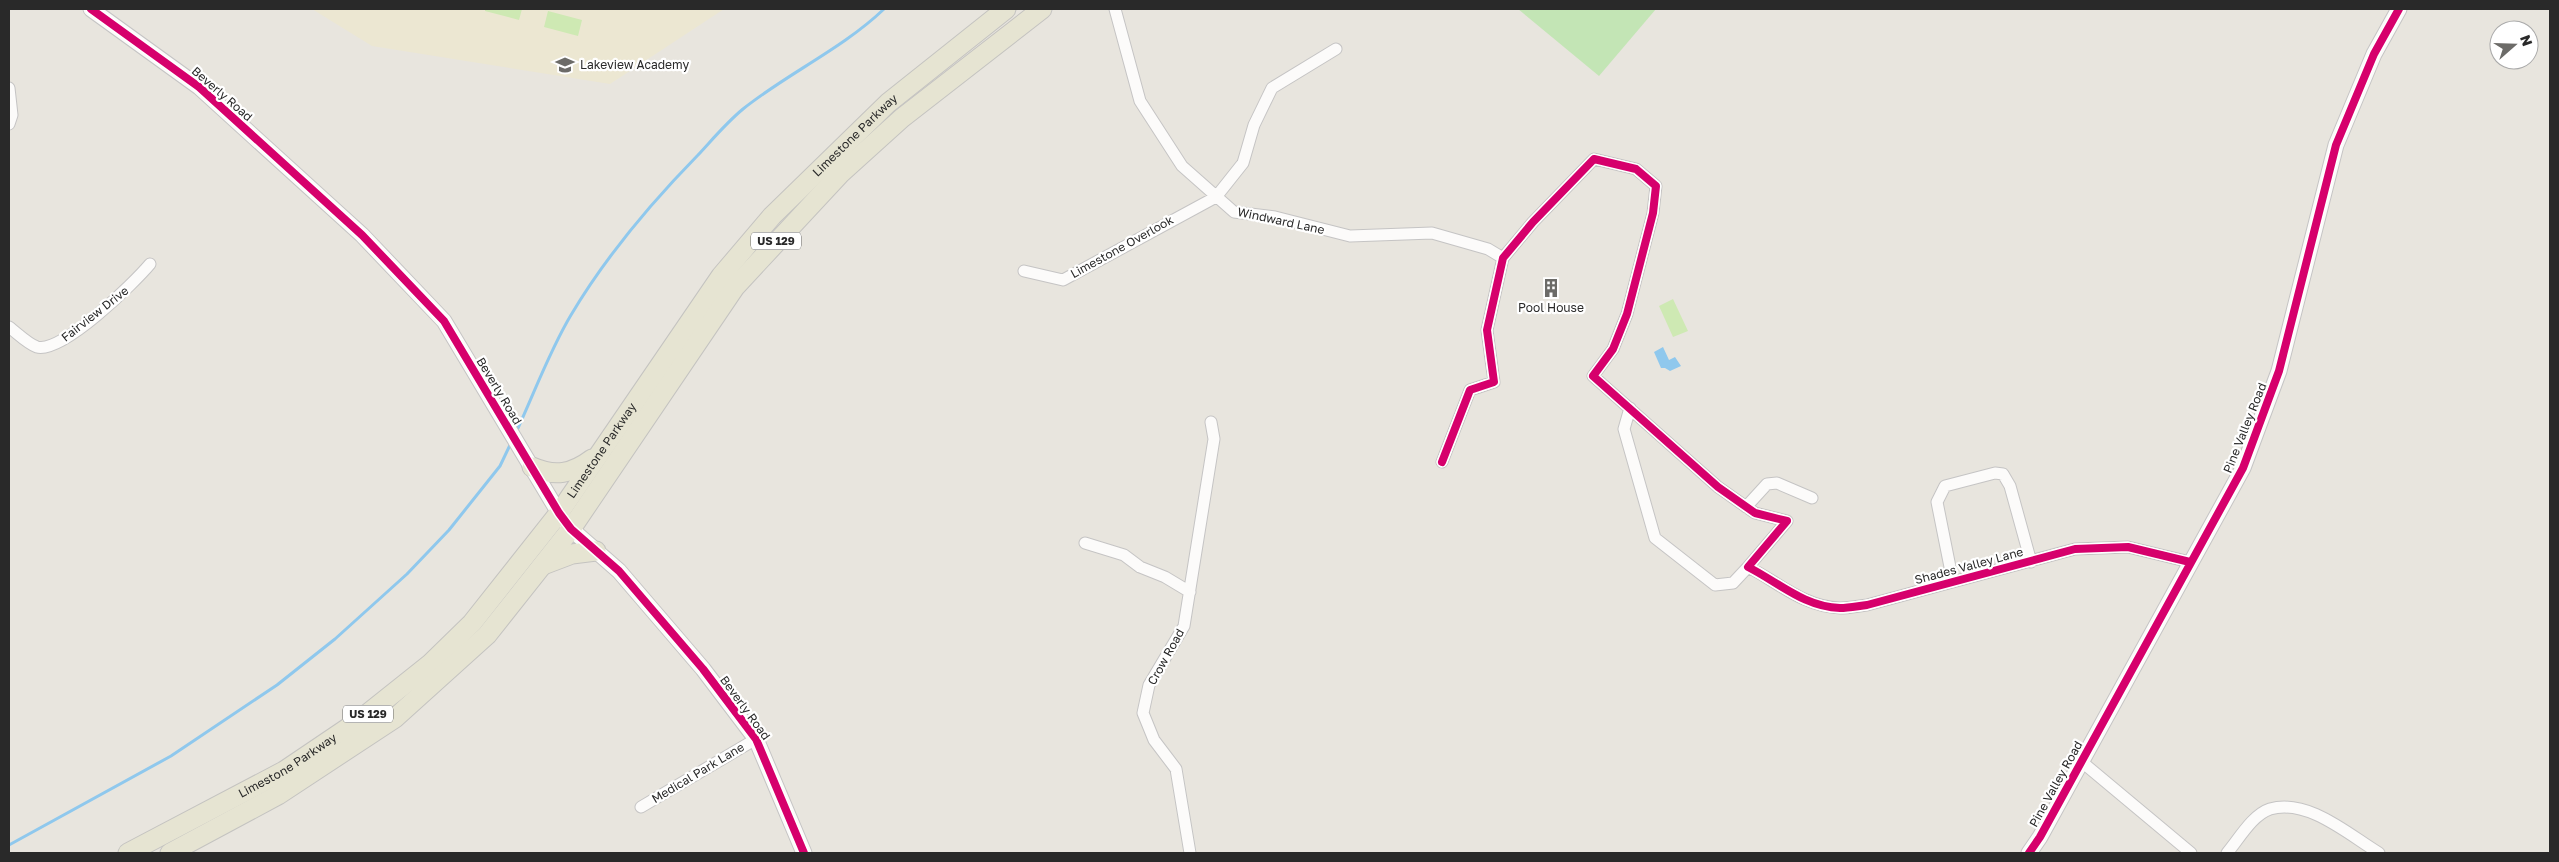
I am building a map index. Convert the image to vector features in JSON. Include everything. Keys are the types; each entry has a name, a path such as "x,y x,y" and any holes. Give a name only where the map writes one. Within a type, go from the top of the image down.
{"main road":[{"name":"Limestone Parkway","path":"128,853 284,771 361,719 430,664 472,623 559,513 721,276 772,216 888,103 1006,9"},
{"name":"Limestone Parkway","path":"170,853 278,795 395,718 487,635 571,529 735,286 840,174 902,118 1042,9"},
{"path":"532,467 545,472 572,472 601,452"},
{"path":"542,565 572,554 596,551"}],"street":[{"name":"Beverly Road","path":"91,9 199,87 369,242 444,321 559,513 571,529 619,571 703,669 756,739 804,853"},
{"name":"Windward Lane","path":"1115,9 1140,101 1182,166 1234,212 1275,217 1350,236 1432,233 1488,250 1504,258"},
{"name":"Pine Valley Road","path":"2029,853 2082,762 2243,468 2279,371 2336,145 2374,54 2399,9"},
{"path":"1216,197 1243,163 1254,124 1272,88 1336,49"},
{"path":"9,88 12,115 9,124"},
{"path":"1442,462 1470,390 1494,382 1487,330 1504,258 1533,222 1594,159 1636,169 1656,186 1653,213 1628,314 1613,349 1593,376 1630,408 1718,487 1755,513 1788,521 1733,583 1715,585 1655,538 1624,429 1630,408"},
{"name":"Limestone Overlook","path":"1024,271 1063,280 1216,197"},
{"name":"Fairview Drive","path":"9,327 36,347 50,348 76,331 131,286 150,264"},
{"name":"Crow Road","path":"1190,853 1176,769 1154,740 1143,713 1149,685 1184,626 1214,438 1211,422"},
{"path":"1953,582 1937,502 1945,486 1995,473 2003,474 2010,486 2031,562"},
{"path":"1746,507 1767,484 1777,483 1812,498"},
{"path":"1085,543 1124,555 1140,567 1164,577 1190,592"},
{"name":"Shades Valley Lane","path":"1748,567 1761,573 1792,594 1815,603 1840,608 1867,605 2076,549 2128,547 2190,562"},
{"name":"Medical Park Lane","path":"640,808 756,739"},
{"path":"2082,762 2191,853"},
{"path":"2227,853 2254,820 2270,810 2293,808 2315,814 2378,853"}],"shaded area":[{"name":"Lakeview Academy","path":"312,9 724,9 610,84 372,46"}],"green space":[{"path":"485,9 522,9 519,20 485,11"},
{"path":"1518,9 1656,9 1599,76"},
{"path":"548,11 582,20 578,36 544,27"},
{"path":"1673,299 1688,331 1673,337 1659,306"}],"water":[{"path":"1663,347 1669,360 1675,357 1681,366 1670,371 1661,368 1654,352"}],"waterway":[{"path":"518,428 563,328 614,251 663,192 743,109 833,49 884,9"},
{"path":"9,845 171,756 277,685 335,639 407,574 449,530 500,466 511,443"}],"cycle path":[{"path":"91,9 199,87 362,235 444,321 559,513 571,529 619,571 703,669 756,739 804,853"},
{"path":"2029,853 2040,837 2243,468 2279,371 2336,145 2374,54 2399,9"},
{"path":"1442,462 1470,390 1494,382 1487,330 1503,258 1533,222 1594,159 1636,169 1656,186 1653,213 1627,314 1613,349 1593,376 1718,487 1755,513 1787,521 1748,567 1803,599 1827,607 1840,608 1867,605 2075,549 2128,547 2190,562"}],"place":[{"name":"Lakeview Academy","path":"565,65"},
{"name":"Pool House","path":"1551,288"}]}
